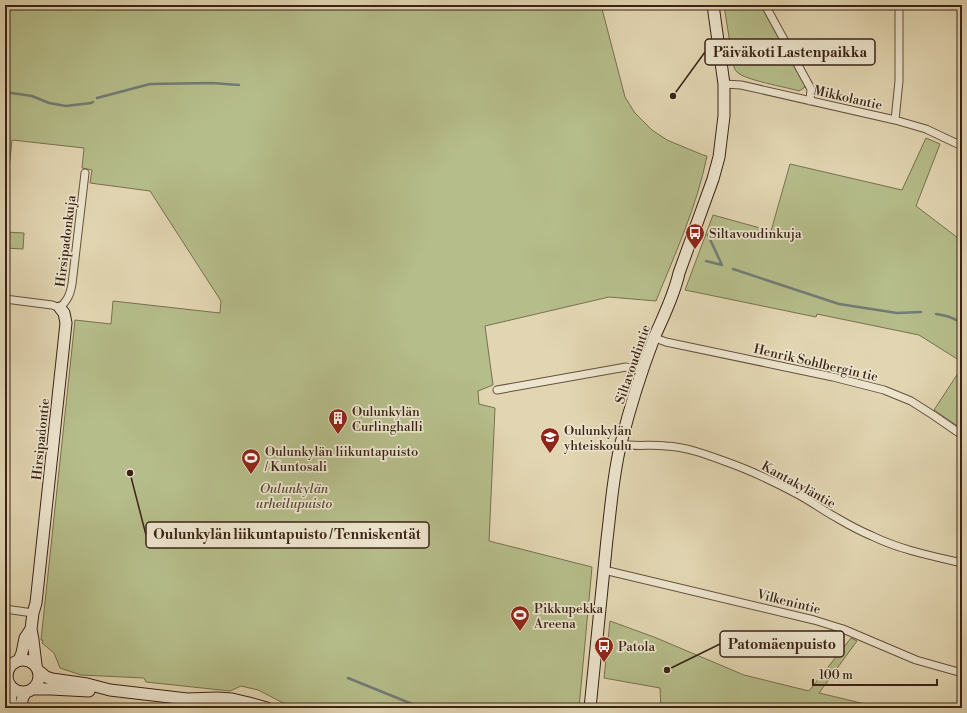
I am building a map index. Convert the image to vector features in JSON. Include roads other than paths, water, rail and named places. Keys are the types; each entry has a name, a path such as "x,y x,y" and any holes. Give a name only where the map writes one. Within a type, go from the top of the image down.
{"main road":[{"name":"Siltavoudintie","path":"590,708 615,473 621,444 642,371 670,302 713,179 719,157 725,110 724,84 713,5"},
{"name":"Hirsipadontie","path":"38,669 31,629 36,603 66,323 64,313 60,308"},
{"name":"Hirsipadontie","path":"11,665 22,653 25,638 31,629"},
{"path":"10,708 11,693 7,675 11,665 24,659 32,662 46,677 52,679 88,684 110,690 187,699 217,698 232,700 267,708"},
{"path":"20,708 23,697 39,682 38,669"},
{"path":"8,683 16,691 21,692 51,689 88,691 110,690"},
{"path":"187,699 218,708"}],"street":[{"path":"765,5 811,89 810,100"},
{"path":"896,120 899,81 899,5"},
{"name":"Mikkolantie","path":"724,84 741,85 896,120 926,129 962,146"},
{"name":"Hirsipadonkuja","path":"60,308 68,300 71,290 85,173"},
{"path":"5,299 52,305 60,308"},
{"name":"Henrik Sohlbergin tie","path":"655,338 671,343 833,377 884,390 911,402 933,415 962,436"},
{"path":"497,390 626,367 642,371"},
{"name":"Kantakyläntie","path":"621,444 631,446 665,445 691,450 726,461 799,495 838,519 878,539 911,550 962,563"},
{"name":"Vilkenintie","path":"604,570 814,620 843,629 916,660 962,673"},
{"path":"5,609 33,613"}],"waterway":[{"path":"97,98 150,84 212,83 239,85"},
{"path":"5,92 32,96 49,103 66,106 93,102"},
{"path":"708,235 722,265"},
{"path":"706,261 722,265"},
{"path":"733,269 839,304 897,313 921,312"},
{"path":"936,314 953,318 962,324"},
{"path":"348,678 422,708"}],"place":[{"name":"Päiväkoti Lastenpaikka","path":"673,96"},
{"name":"Siltavoudinkuja","path":"695,250"},
{"name":"Oulunkylän Curlinghalli","path":"338,435"},
{"name":"Oulunkylän yhteiskoulu","path":"550,454"},
{"name":"Oulunkylän liikuntapuisto / Tenniskentät","path":"130,473"},
{"name":"Oulunkylän liikuntapuisto / Kuntosali","path":"251,475"},
{"name":"Pikkupekka Areena","path":"520,632"},
{"name":"Patola","path":"604,663"},
{"name":"Patomäenpuisto","path":"667,670"}],"park label":[{"name":"Oulunkylän urheilupuisto","path":"294,496"}]}
